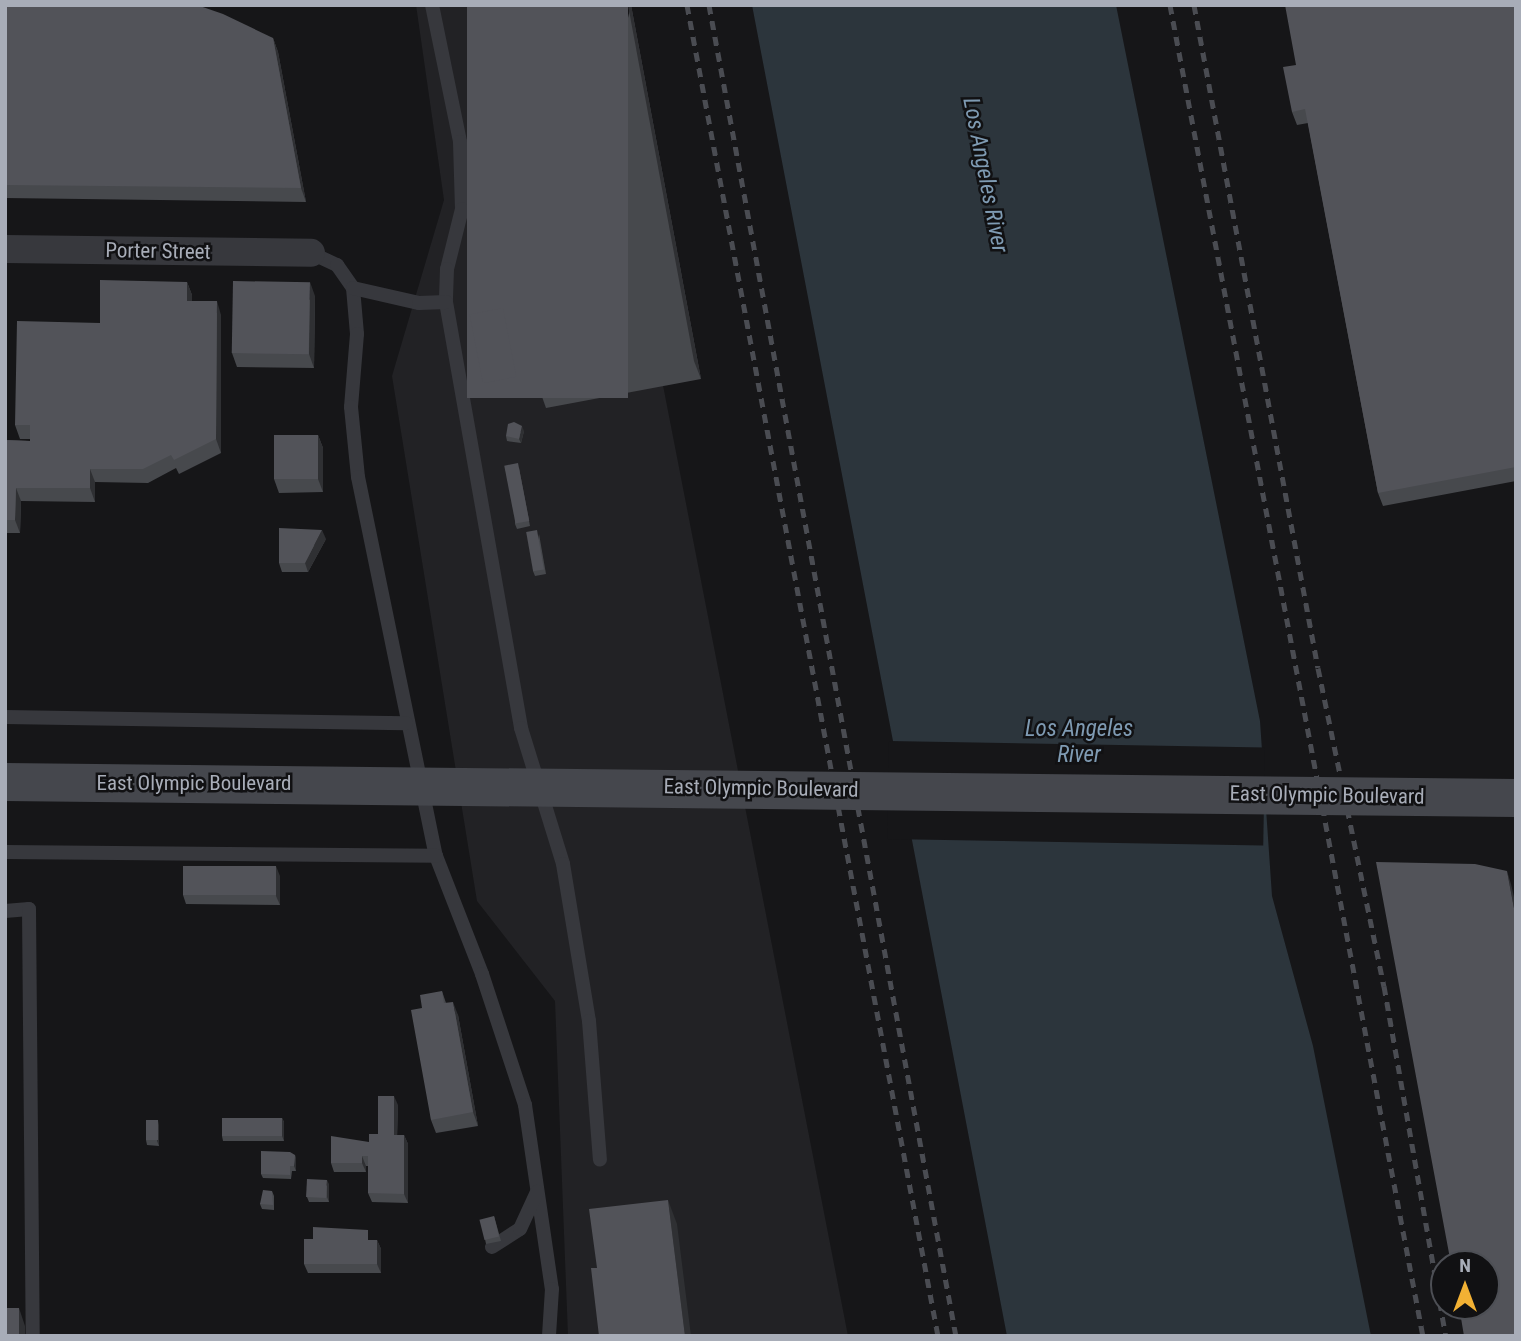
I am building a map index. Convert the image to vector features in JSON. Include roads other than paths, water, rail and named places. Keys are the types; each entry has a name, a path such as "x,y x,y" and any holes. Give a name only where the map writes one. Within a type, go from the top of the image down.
{"main road":[{"name":"East Olympic Boulevard","path":"5,782 1516,798"}],"street":[{"name":"Porter Street","path":"5,249 311,253"}],"lane":[{"path":"432,5 460,142 461,209 447,269 446,302 521,728 563,863 589,1021 600,1160"},
{"path":"311,253 337,265 353,288 356,334 351,407 358,477 406,723 436,856 482,974 525,1105 552,1289 549,1336"},
{"path":"353,288 419,303 446,302"},
{"path":"5,717 406,723"},
{"path":"5,852 436,856"},
{"path":"5,911 29,909 33,1336"},
{"path":"492,1247 520,1229 538,1191"}],"water":[{"name":"Los Angeles River","path":"752,5 1116,5 1260,721 1272,896 1313,1046 1371,1336 1007,1336"}],"railway":[{"path":"687,5 938,1336"},
{"path":"709,5 956,1336"},
{"path":"1170,5 1423,1336"},
{"path":"1194,5 1318,668 1384,986 1446,1336"}]}
